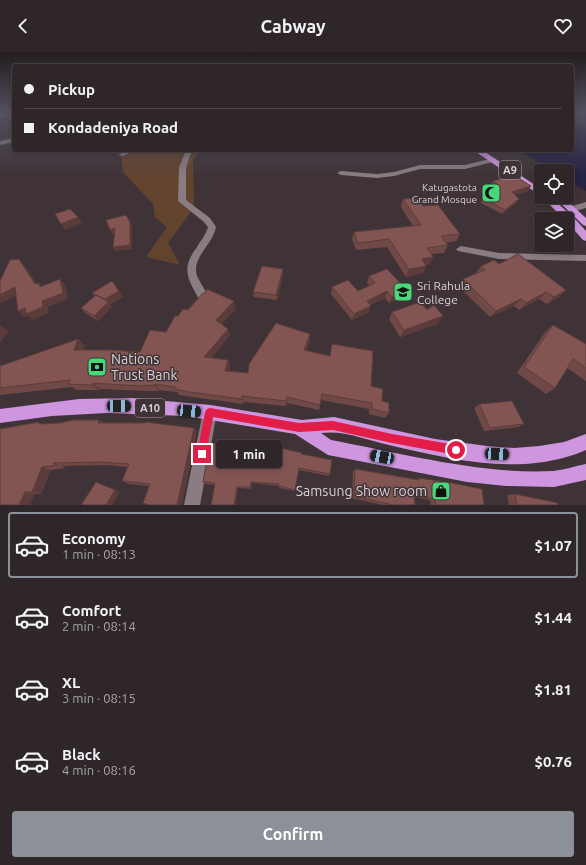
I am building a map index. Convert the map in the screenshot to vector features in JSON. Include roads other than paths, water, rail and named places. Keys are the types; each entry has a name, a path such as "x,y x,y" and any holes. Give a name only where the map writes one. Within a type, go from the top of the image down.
{"highway":[{"name":"A9","path":"480,152 534,188"},
{"name":"A9","path":"490,152 534,180"},
{"path":"554,204 573,222 585,236"},
{"path":"566,204 586,223"},
{"path":"572,209 586,217"},
{"name":"A10","path":"0,416 53,408 98,406 167,408 210,412 299,428 333,425 440,448 520,456 557,453 572,449 586,442"},
{"name":"A10","path":"299,428 328,447 467,474 506,478 554,479 586,472"}],"street":[{"path":"0,143 12,140"},
{"path":"121,155 128,152"},
{"path":"188,152 184,158 182,170 182,201 207,220 212,227 211,235 190,262 193,281 203,296"},
{"path":"341,173 378,176 394,174 420,166 465,168 494,160"},
{"path":"572,209 586,205"},
{"path":"461,249 499,256 586,258"},
{"path":"192,505 210,412"}],"place":[{"name":"Katugastota Grand Mosque","path":"491,193"},
{"name":"Sri Rahula College","path":"403,292"},
{"name":"Nations Trust Bank","path":"97,367"},
{"name":"Samsung Show room","path":"441,491"}]}
